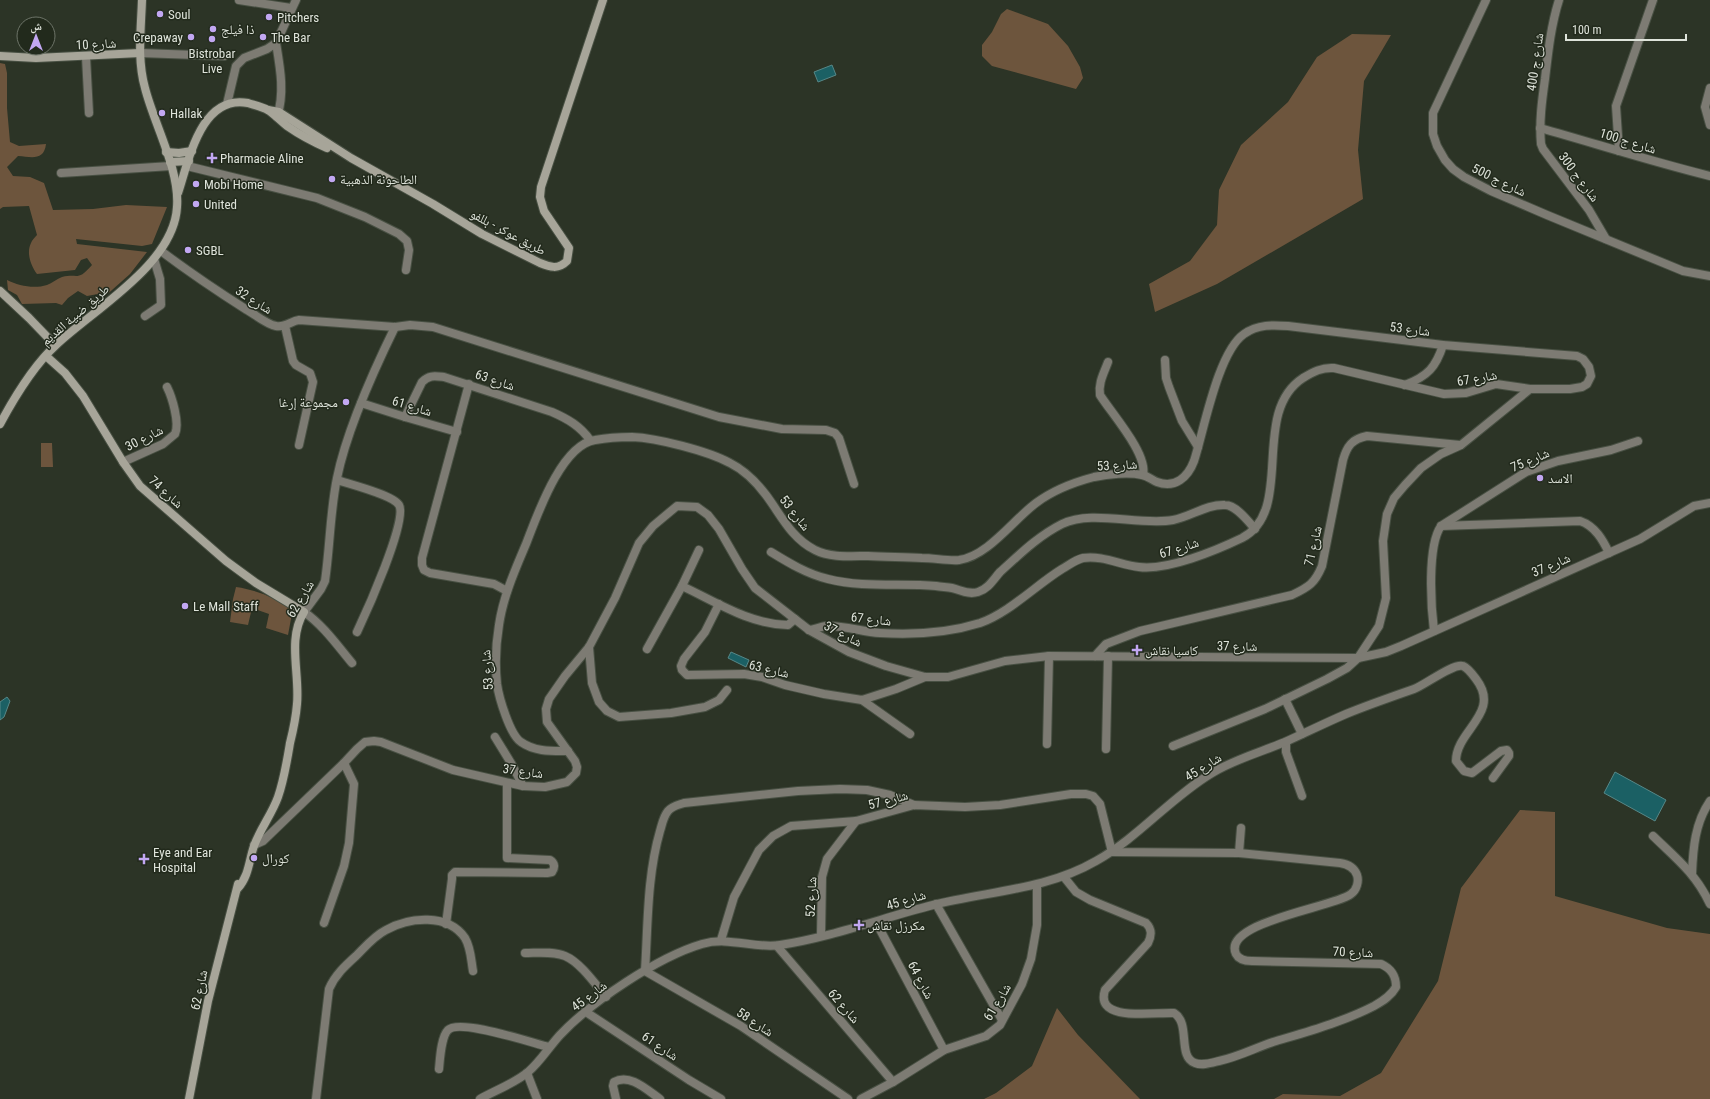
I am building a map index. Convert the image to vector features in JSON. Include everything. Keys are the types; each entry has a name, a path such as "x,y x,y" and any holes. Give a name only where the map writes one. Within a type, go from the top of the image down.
{"street":[{"path":"142,0 140,53 144,86 170,164 177,194"},
{"path":"239,0 292,8"},
{"path":"278,115 281,86 276,43 296,0"},
{"name":"طريق عوكر - بللفو","path":"227,104 244,102 278,115 341,153 433,204 482,234 544,265 554,268 567,261 570,252 568,245 544,211 540,197 541,187 603,0"},
{"name":"شارع ج 500","path":"1486,0 1433,113 1432,128 1437,146 1445,160 1453,169 1464,177 1547,216 1683,271 1710,276"},
{"name":"شارع ج 400","path":"1540,128 1554,14 1559,0"},
{"path":"1619,150 1616,106 1653,0"},
{"path":"177,194 199,132 211,115 227,104 236,66 244,58 267,49 276,43"},
{"path":"140,53 224,56"},
{"name":"شارع 10","path":"0,56 36,58 86,57 140,53"},
{"path":"86,57 89,113"},
{"path":"1710,88 1705,107 1710,126"},
{"name":"شارع ج 300","path":"1540,128 1541,144 1543,149 1589,210 1606,239"},
{"name":"شارع ج 100","path":"1540,128 1619,150 1651,162 1710,176"},
{"path":"166,152 179,153 192,151"},
{"path":"60,173 170,164 188,164 310,196 366,217 399,234 407,241 409,250 406,270"},
{"name":"طريق ضبية القديم","path":"0,424 21,390 55,345 134,279 161,251 176,216 177,194"},
{"name":"شارع 32","path":"161,251 189,272 268,323 277,326 285,326 300,320 395,327 433,327 736,422 782,429 814,429 835,433 839,438 854,484"},
{"path":"145,316 161,305 160,279 154,259"},
{"path":"0,291 55,345"},
{"name":"شارع 53","path":"568,751 542,751 523,744 516,738 511,729 497,685 496,659 499,626 507,591 545,495 563,465 577,449 590,440 633,437 655,440 686,447 731,463 750,478 766,495 789,530 798,539 817,552 840,556 959,560 979,554 1036,502 1066,487 1094,477 1126,474 1143,475 1162,483 1172,484 1181,480 1190,471 1217,383 1230,350 1239,337 1251,330 1268,325 1288,326 1443,345 1577,356 1583,359 1589,367 1591,376 1590,380 1582,387 1530,389"},
{"path":"285,326 293,361 296,365 310,373 313,382 299,445"},
{"name":"شارع 62","path":"189,1099 210,994 226,928 238,888 242,884 248,869 248,863 254,845 278,796 287,761 297,705 295,636 298,620 321,589 325,581 340,464 361,403 395,327"},
{"path":"1405,385 1424,377 1430,371 1440,355 1443,345"},
{"name":"شارع 74","path":"46,356 65,373 83,396 123,462 140,486 226,561 256,583 304,612"},
{"path":"1165,360 1166,378 1169,387 1182,421 1198,447"},
{"path":"1108,362 1099,388 1100,395 1139,453 1144,469 1143,475"},
{"name":"شارع 67","path":"809,630 826,626 878,633 906,634 948,631 982,622 1006,609 1051,576 1077,560 1091,557 1127,565 1159,568 1189,559 1242,538 1255,529 1265,515 1278,416 1286,393 1291,387 1308,375 1326,367 1449,394 1466,393 1485,386 1500,384 1530,389"},
{"name":"شارع 63","path":"406,417 422,382 430,376 444,377 469,384 567,418 585,433 590,440"},
{"path":"469,384 422,558 422,568 430,573 494,584 507,591"},
{"name":"شارع 30","path":"123,462 163,444 175,434 176,425 172,397 167,387"},
{"path":"1358,658 1379,626 1386,598 1383,541 1387,514 1390,507 1405,484 1422,468 1440,454 1461,445 1530,389"},
{"name":"شارع 61","path":"361,403 456,432"},
{"name":"شارع 71","path":"1095,656 1106,644 1140,631 1292,595 1312,584 1319,575 1322,566 1346,449 1354,440 1367,436 1461,445"},
{"name":"شارع 75","path":"1441,526 1526,472 1558,461 1611,450 1638,441"},
{"path":"337,480 385,495 398,503 401,511 387,559 357,632"},
{"name":"شارع 37","path":"254,845 263,841 365,742 381,742 453,770 522,786 546,787 567,782 574,776 577,767 568,751 547,722 546,709 549,699 565,676 589,647 615,598 639,543 653,526 677,506 697,507 708,515 719,529 742,569 756,588 809,630 849,652 886,666 925,677 948,677 1005,661 1020,658 1049,656 1358,658 1386,652 1640,539 1694,506 1710,503"},
{"path":"770,552 794,566 828,579 859,584 914,584 952,588 966,593 977,592 989,586 999,574 1034,542 1047,532 1071,520 1082,518 1151,522 1172,520 1214,506 1226,505 1238,513 1255,529"},
{"path":"1434,631 1432,610 1432,568 1436,541 1441,526 1580,521 1590,525 1594,529 1609,553"},
{"path":"647,649 682,586 699,550"},
{"path":"682,586 749,619 788,625 795,619"},
{"name":"شارع 63","path":"719,604 705,632 684,659 681,666 682,670 687,676 744,674 762,677 786,685 824,694 862,700 896,689 925,677"},
{"path":"304,612 312,618 352,663"},
{"path":"589,647 592,683 599,702 607,711 619,716 671,713 705,707 719,700 727,690"},
{"path":"1047,744 1049,656"},
{"path":"1106,750 1108,656"},
{"name":"شارع 45","path":"1173,746 1265,709 1339,673 1358,658"},
{"name":"شارع 45","path":"480,1099 527,1073 560,1035 606,997 645,971 689,949 704,943 721,940 777,946 876,922 936,904 1037,885 1064,877 1112,852 1157,814 1208,775 1244,758 1286,742 1343,715 1421,686 1456,666 1463,666 1481,686 1483,701 1480,713 1458,749 1456,761 1464,771 1472,773 1501,751 1507,750 1509,756 1493,778"},
{"path":"1285,699 1302,734"},
{"path":"862,700 910,734"},
{"path":"494,737 511,763 522,786"},
{"path":"1286,742 1286,752 1302,796"},
{"path":"324,923 344,866 349,843 354,784 344,763"},
{"path":"446,924 452,875 455,872 548,873 552,872 554,868 554,864 550,860 508,858 507,783"},
{"path":"645,971 650,884 654,852 663,820 668,812 675,806 684,803 798,791 840,789 867,790 890,795 914,805"},
{"name":"شارع 57","path":"721,940 734,897 759,850 773,836 791,826 856,821 914,805 965,807 1000,804 1071,794 1086,794 1093,796 1100,804 1112,852"},
{"path":"1692,874 1697,827 1705,808 1710,801"},
{"name":"شارع 52","path":"821,936 822,877 827,859 856,821"},
{"path":"1239,853 1241,828"},
{"path":"1653,836 1692,874 1702,887 1710,904"},
{"name":"شارع 70","path":"1064,877 1076,892 1100,905 1146,923 1150,928 1151,935 1148,943 1105,990 1105,1002 1108,1008 1113,1011 1134,1014 1174,1013 1177,1015 1182,1025 1187,1055 1189,1059 1196,1064 1210,1063 1235,1057 1328,1024 1373,1006 1389,997 1396,987 1392,970 1382,964 1252,961 1238,958 1235,952 1235,945 1239,938 1245,933 1267,922 1348,896 1354,891 1358,880 1354,870 1346,864 1239,853 1112,852"},
{"name":"شارع 61","path":"861,1099 893,1082 944,1050 986,1036 995,1030 1022,984 1031,959 1037,925 1037,885"},
{"path":"936,904 1002,1020"},
{"path":"316,1099 327,996 334,978 378,935 406,922 423,919 446,924 456,929 464,938 468,946 473,971"},
{"name":"شارع 64","path":"876,922 944,1050"},
{"name":"شارع 62","path":"777,946 893,1082"},
{"path":"525,953 547,953 565,956 574,961 606,997"},
{"name":"شارع 58","path":"645,971 741,1026 848,1099"},
{"name":"شارع 61","path":"586,1012 689,1080 721,1099"},
{"path":"439,1069 444,1036 447,1030 455,1026 473,1026 549,1047"},
{"path":"527,1073 537,1099"},
{"path":"616,1099 613,1086 614,1082 622,1078 635,1082 660,1099"}],"shaded area":[{"path":"1007,9 1048,24 1068,46 1080,67 1083,78 1076,89 992,66 982,56 982,45 992,32 1001,14"},
{"path":"1352,34 1391,35 1364,81 1358,150 1363,199 1217,284 1155,312 1149,284 1190,261 1217,225 1219,190 1241,145 1288,102 1317,57"},
{"path":"0,63 5,64 7,73 7,108 10,142 19,146 46,144 43,153 40,156 18,156 7,167 13,176 30,177 44,183 53,210 93,209 126,205 167,207 152,244 142,246 76,239 77,244 147,252 130,274 103,298 98,294 87,296 78,291 68,298 62,305 56,303 22,304 17,295 8,290 7,280 16,284 37,287 49,284 62,277 78,276 92,265 87,258 81,260 75,270 37,274 31,263 29,255 31,243 37,235 29,206 3,207 0,209"},
{"path":"41,443 52,443 53,467 41,467"},
{"path":"236,587 265,595 293,608 288,635 266,628 269,614 252,608 248,625 230,622"},
{"path":"1520,810 1555,812 1555,896 1667,928 1710,934 1710,1099 1274,1099 1283,1094 1340,1096 1381,1073 1438,981 1461,888"},
{"path":"1057,1008 1078,1035 1140,1099 984,1099 996,1093 1032,1066"}],"water":[{"path":"832,65 836,75 818,82 814,72"},
{"path":"731,652 749,660 746,667 728,658"},
{"path":"7,697 10,701 4,717 0,720 0,702"},
{"path":"1615,772 1666,800 1655,821 1604,793"}],"place":[{"name":"Soul","path":"160,14"},
{"name":"Pitchers","path":"269,17"},
{"name":"ذا فيلج","path":"213,29"},
{"name":"Crepaway","path":"191,37"},
{"name":"The Bar","path":"263,37"},
{"name":"Bistrobar Live","path":"212,39"},
{"name":"Hallak","path":"162,113"},
{"name":"Pharmacie Aline","path":"212,158"},
{"name":"الطاحونة الذهبية","path":"332,179"},
{"name":"Mobi Home","path":"196,184"},
{"name":"United","path":"196,204"},
{"name":"SGBL","path":"188,250"},
{"name":"مجموعة إرغا","path":"346,402"},
{"name":"الاسد","path":"1540,478"},
{"name":"Le Mall Staff","path":"185,606"},
{"name":"كاسيا نقاش","path":"1137,650"},
{"name":"كورال","path":"254,858"},
{"name":"Eye and Ear Hospital","path":"144,859"},
{"name":"مكرزل نقاش","path":"859,925"}]}
